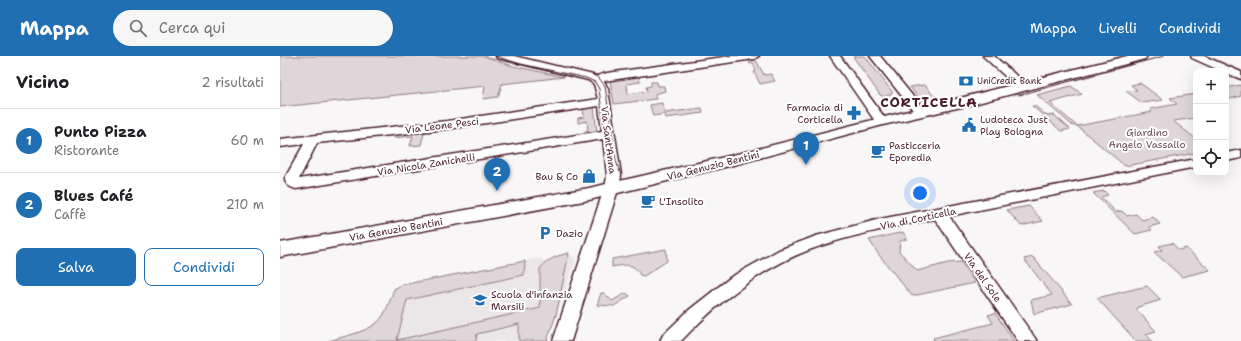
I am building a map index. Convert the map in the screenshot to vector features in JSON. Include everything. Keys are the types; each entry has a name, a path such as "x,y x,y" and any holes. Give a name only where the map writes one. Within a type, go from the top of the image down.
{"street":[{"path":"501,56 588,76 596,80 607,76 754,56"},
{"path":"835,56 881,121"},
{"path":"875,56 920,112"},
{"path":"988,56 1023,87"},
{"name":"Via Genuzio Bentini","path":"280,250 589,194 729,161 1140,56"},
{"path":"1196,56 1241,76"},
{"name":"Via Sant'Anna","path":"562,341 611,189 614,175 601,86 596,80"},
{"name":"Via Leone Pesci","path":"280,143 440,125 604,102"},
{"name":"Via Nicola Zanichelli","path":"313,139 292,178 292,182 296,184 608,134"},
{"path":"1229,156 1241,154"},
{"name":"Via di Corticella","path":"669,341 706,305 751,272 782,255 819,240 939,213 1193,164"},
{"name":"Via del Sole","path":"939,213 1028,341"}],"shaded area":[{"name":"Scuola d'infanzia Marsili","path":"569,253 576,260 547,341 389,341 401,285 541,258 546,263 559,255"}],"green space":[{"path":"280,56 484,56 513,66 564,77 502,84 498,97 483,99 485,86 280,107"},
{"path":"854,56 865,56 893,93 885,97 880,95"},
{"path":"756,60 764,75 771,74 775,81 760,84 754,72 756,71 753,63 750,64 749,61"},
{"path":"639,76 640,82 627,84 628,94 647,91 646,87 651,86 651,82 657,82 658,86 664,86 665,91 655,94 656,99 614,104 610,80"},
{"path":"1140,83 1163,100 1142,103 1126,91 1137,90 1131,85"},
{"path":"1241,85 1241,96 1229,99 1229,87"},
{"path":"926,86 938,102 923,104 910,87"},
{"path":"1071,86 1082,94 1050,103 1077,126 1073,126 1037,95"},
{"name":"Giardino Angelo Vassallo","path":"1193,94 1193,118 1173,121 1193,137 1193,154 1125,166 1077,126 1152,112 1150,109 1177,104 1170,98"},
{"path":"662,103 665,113 702,108 703,113 666,118 665,114 653,116 650,105"},
{"path":"594,106 597,133 585,135 585,131 588,130 587,121 578,123 578,118 584,117 583,108"},
{"path":"1032,106 1035,106 1047,116 1054,115 1070,129 1061,131"},
{"path":"425,130 421,145 410,146 413,136 394,138 395,133"},
{"path":"1104,191 1108,195 1101,197 1116,212 1122,211 1127,216 1136,214 1142,220 1153,217 1160,224 1149,227 1152,230 1135,234 1093,193"},
{"path":"1029,206 1043,221 1021,226 1007,210"},
{"path":"903,232 907,239 900,241 899,251 917,271 948,263 961,262 975,283 912,296 879,255 869,240"},
{"path":"1172,243 1179,250 1186,248 1210,270 1182,277 1154,252 1162,250 1159,246"},
{"path":"666,249 667,261 644,276 640,275 632,266 625,265 612,267 612,259"},
{"path":"569,253 556,315 547,341 519,341 519,324 477,334 476,341 328,341 368,329 373,326 381,319 386,311 394,289 401,285 525,261 524,275 407,300 397,340 540,308 540,269 553,258"},
{"path":"1033,257 1072,304 1034,314 1031,300 1052,295 1024,259"},
{"path":"1147,286 1161,300 1138,307 1137,310 1156,331 1146,334 1152,341 1136,341 1097,298"},
{"path":"601,293 604,293 612,301 626,293 630,296 614,306 597,305"},
{"path":"995,313 1014,341 934,341 933,338 993,323 988,315"}],"tram line":[{"path":"495,56 521,64 586,78 595,82 599,89 610,174"},
{"path":"1019,95 1164,56"},
{"path":"593,75 599,78 605,86 616,161 620,172"}],"place":[{"name":"UniCredit Bank","path":"966,81"},
{"name":"Farmacia di Corticella","path":"854,113"},
{"name":"Ludoteca Just Play Bologna","path":"969,125"},
{"name":"Pasticceria Eporedia","path":"878,151"},
{"name":"Punto Pizza","path":"806,165"},
{"name":"Bau & Co","path":"589,176"},
{"name":"Blues Café","path":"497,191"},
{"name":"L'Insolito","path":"648,201"},
{"name":"Dazio","path":"545,233"},
{"name":"Scuola d'infanzia Marsili","path":"480,300"}],"district":[{"name":"CORTICELLA","path":"929,102"}]}
